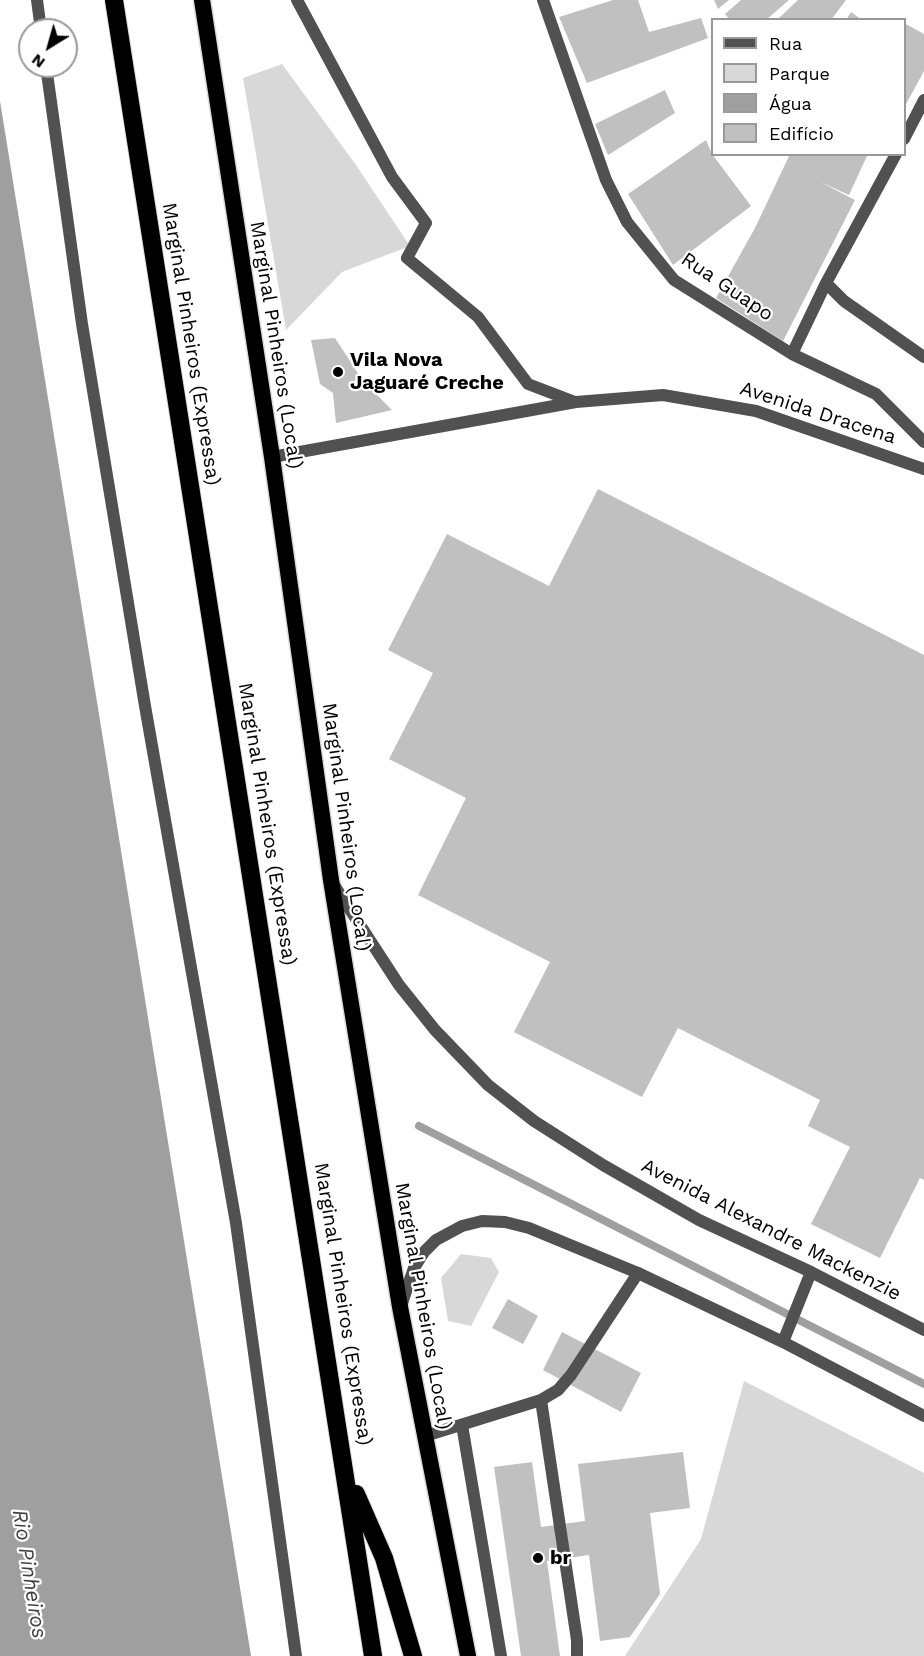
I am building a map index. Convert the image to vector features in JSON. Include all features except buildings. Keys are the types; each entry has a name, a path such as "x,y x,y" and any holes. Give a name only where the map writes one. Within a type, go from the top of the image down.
{"highway":[{"name":"Marginal Pinheiros (Expressa)","path":"114,0 374,1656"},
{"name":"Marginal Pinheiros (Local)","path":"202,0 272,457 331,880 400,1307 468,1656"},
{"path":"346,1473 384,1558 413,1656"}],"street":[{"path":"37,0 39,18"},
{"path":"297,0 392,177 426,223 407,258 478,317 528,384 576,402"},
{"name":"Rua Guapo","path":"543,0 606,180 627,222 674,280 792,354 876,394 924,442"},
{"path":"48,78 82,324 143,694 236,1222 296,1656"},
{"path":"906,135 924,100"},
{"path":"792,354 826,283 895,156"},
{"path":"826,283 844,301 924,357"},
{"name":"Avenida Dracena","path":"272,457 576,402 663,395 719,402 767,414 924,469"},
{"name":"Avenida Alexandre Mackenzie","path":"331,880 399,985 435,1030 488,1085 534,1121 603,1165 699,1220 811,1272 924,1330"},
{"path":"400,1307 414,1268 424,1252 436,1240 462,1227 482,1221 505,1222 529,1228 638,1273 783,1342 924,1416"},
{"path":"783,1342 811,1272"},
{"path":"425,1436 541,1400 558,1390 571,1375 638,1273"},
{"path":"541,1400 577,1640 577,1656"},
{"path":"462,1425 501,1656"}],"green space":[{"path":"282,64 356,165 410,246 342,272 286,330 243,78"},
{"path":"461,1254 491,1258 499,1272 471,1326 448,1321 441,1278"},
{"path":"744,1381 924,1473 924,1656 625,1656 701,1539"}],"water":[{"name":"Rio Pinheiros","path":"0,101 251,1656 0,1656"}],"waterway":[{"path":"419,1126 924,1384"}],"place":[{"name":"Vila Nova Jaguaré Creche","path":"338,372"},
{"name":"br","path":"538,1558"}]}
